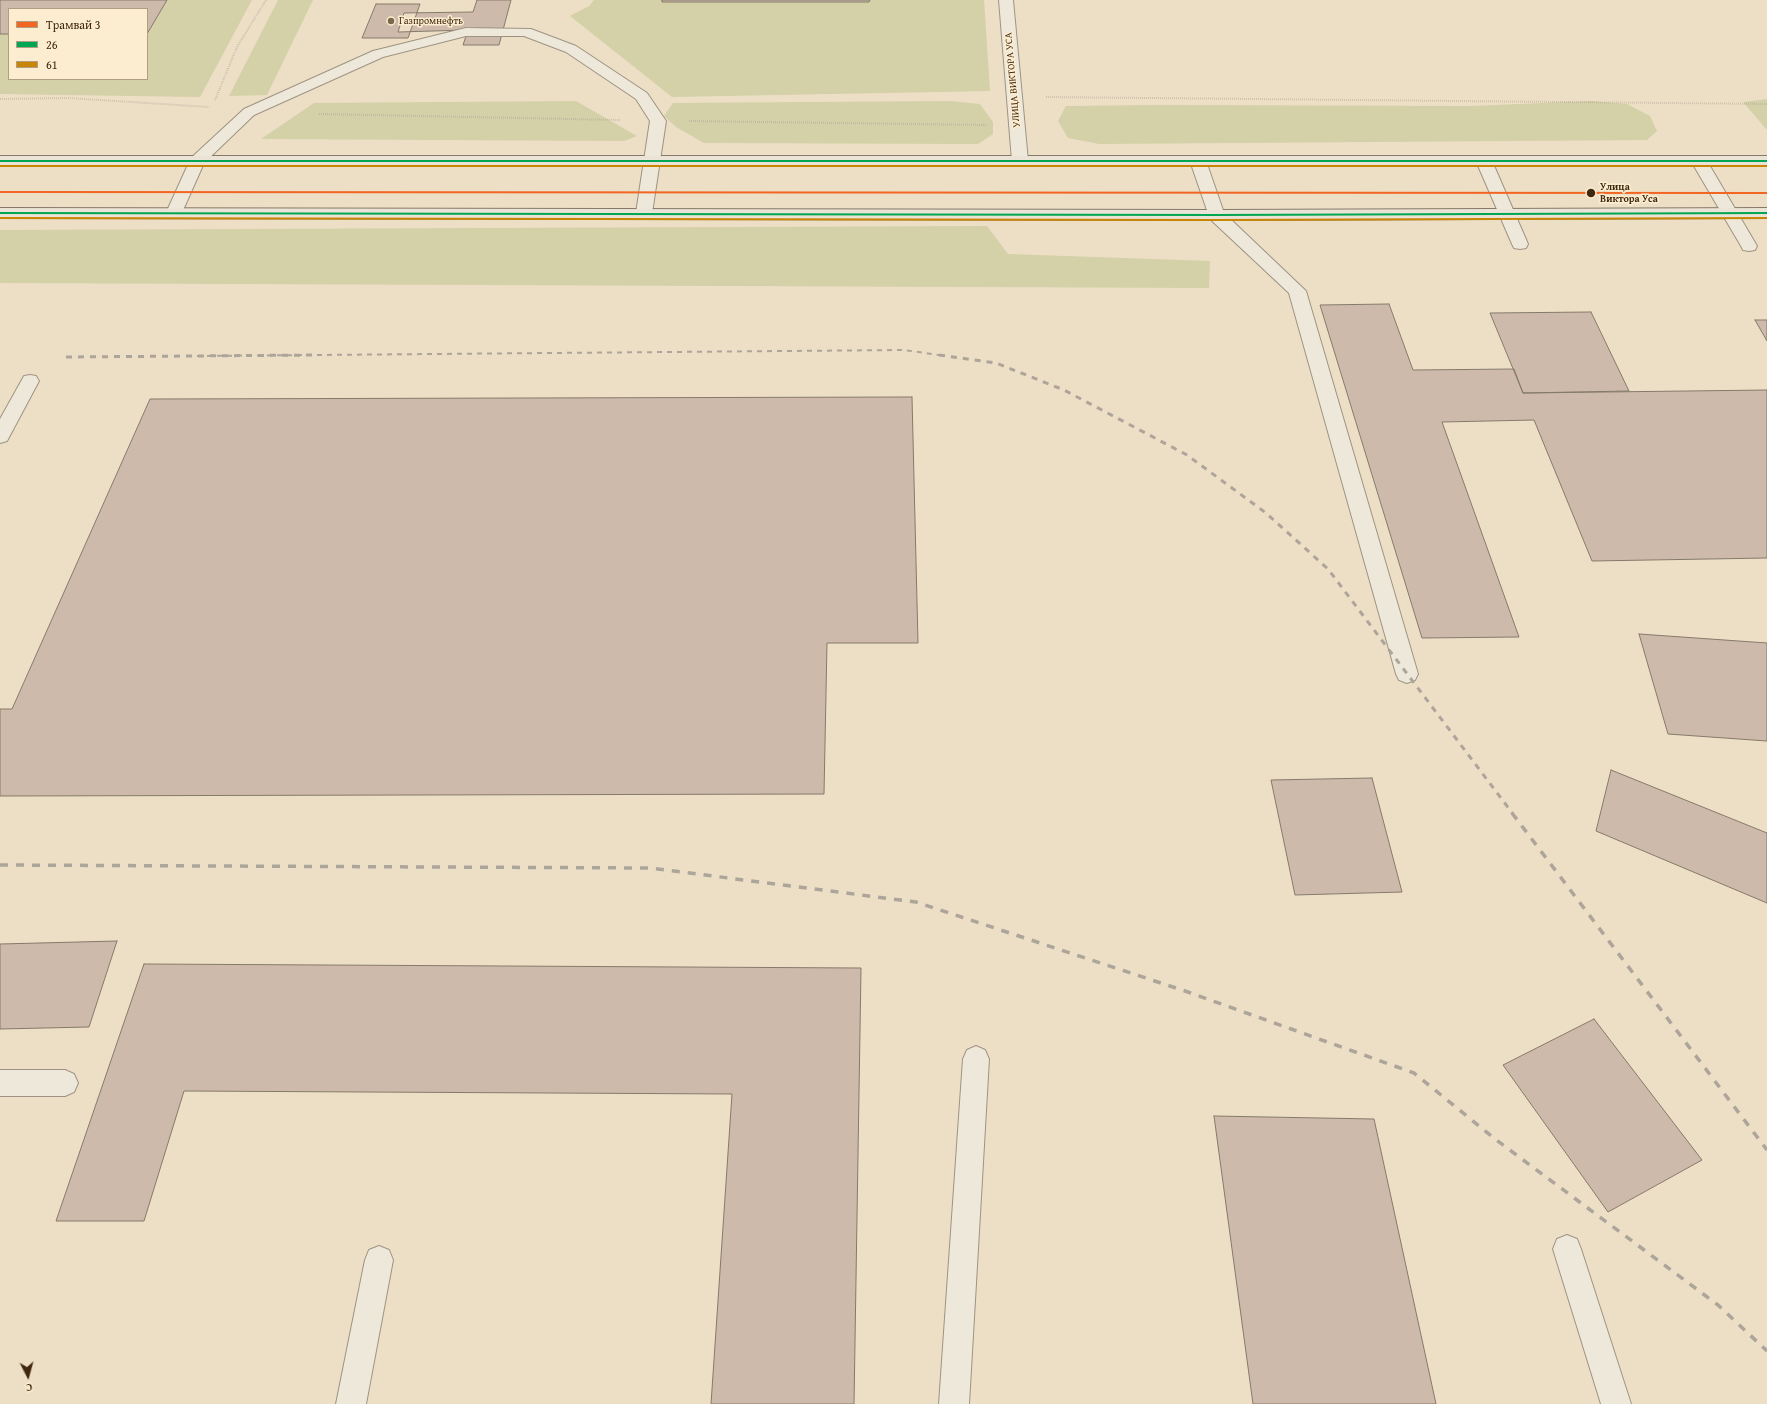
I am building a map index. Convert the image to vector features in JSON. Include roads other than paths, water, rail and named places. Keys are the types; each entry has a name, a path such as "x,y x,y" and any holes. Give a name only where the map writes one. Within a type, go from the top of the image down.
{"highway":[{"path":"0,161 1767,161"},
{"path":"0,213 1216,215 1767,213"}],"street":[{"name":"УЛИЦА ВИКТОРА УСА","path":"1006,0 1020,161"},
{"path":"174,213 197,161 249,112 378,54 466,32 526,32 571,49 642,96 658,121 644,213"},
{"path":"1198,161 1216,215 1297,291 1407,674"},
{"path":"1484,161 1520,244"},
{"path":"1699,161 1749,246"},
{"path":"0,436 30,381"},
{"path":"954,1404 976,1059"},
{"path":"0,1083 65,1083"},
{"path":"1567,1249 1616,1404"},
{"path":"351,1404 380,1260"}],"railway":[{"path":"282,355 904,350 939,355"},
{"path":"66,357 282,355"},
{"path":"197,356 282,355"},
{"path":"282,355 317,355"},
{"path":"939,355 996,363 1064,390 1187,455 1266,513 1328,569 1513,814"},
{"path":"939,355 946,356"},
{"path":"1512,813 1767,1150"},
{"path":"0,865 650,868 916,902 1185,991 1414,1073 1495,1139 1718,1305 1767,1351"}],"tram line":[{"name":"3","path":"0,192 1767,193"}],"place":[{"name":"Газпромнефть","path":"391,21"},
{"name":"Улица Виктора Уса","path":"1591,193"}]}
